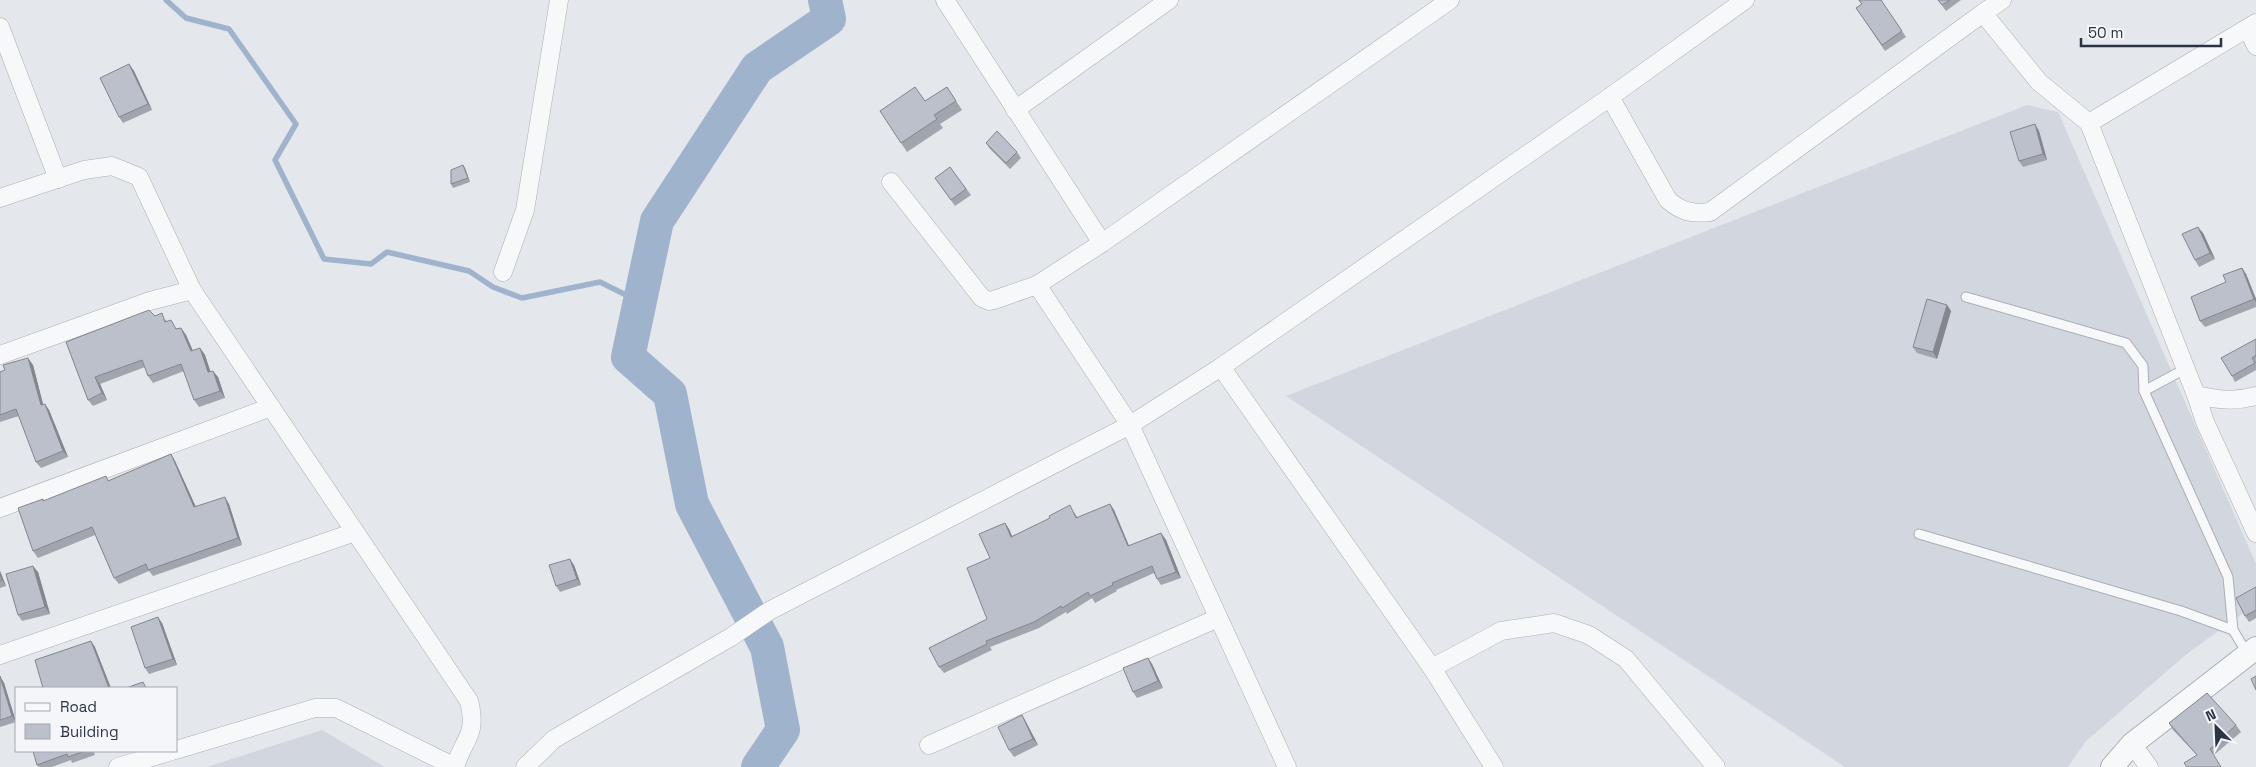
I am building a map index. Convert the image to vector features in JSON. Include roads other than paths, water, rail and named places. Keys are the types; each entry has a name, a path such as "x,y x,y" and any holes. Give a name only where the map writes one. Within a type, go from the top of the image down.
{"street":[{"path":"503,272 525,210 559,0"},
{"path":"944,0 1102,243"},
{"path":"1016,110 1169,0"},
{"path":"891,182 982,298 994,300 1037,285 1102,243 1450,0"},
{"path":"525,767 554,739 731,637 769,611 1130,425 1221,367 1610,97 1745,0"},
{"path":"1610,97 1668,200 1680,210 1696,213 1710,212 2002,0"},
{"path":"1983,13 2039,82 2089,123 2205,422 2256,533"},
{"path":"2089,123 2252,26 2256,46"},
{"path":"0,27 58,179"},
{"path":"0,198 84,170 112,166 139,177 192,290 469,701 473,719 468,741 455,767 336,708 315,708 178,749"},
{"path":"1037,285 1130,425 1287,767"},
{"path":"0,356 150,301 192,290"},
{"path":"1221,367 1432,668 1494,767"},
{"path":"2196,395 2216,400 2238,401 2256,396"},
{"path":"0,508 271,407"},
{"path":"0,655 355,532"},
{"path":"929,745 1218,618"},
{"path":"1432,668 1501,631 1554,622 1589,635 1626,659 1716,767"},
{"path":"2112,767 2132,744 2252,651"},
{"path":"2132,744 2149,767"},
{"path":"118,767 169,752"}],"lane":[{"path":"1966,296 2126,343 2143,366 2144,391 2228,577 2233,630"},
{"path":"2144,391 2185,369"},
{"path":"1919,534 2182,612 2233,630 2252,651"}],"waterway":[{"path":"166,0 186,18 229,29 296,124 275,160 324,259 371,264 387,252 469,271 493,287 522,298 600,282 640,302"},
{"path":"758,767 783,730 767,647 692,504 670,394 628,357 657,221 757,68 829,19 825,0"}]}
